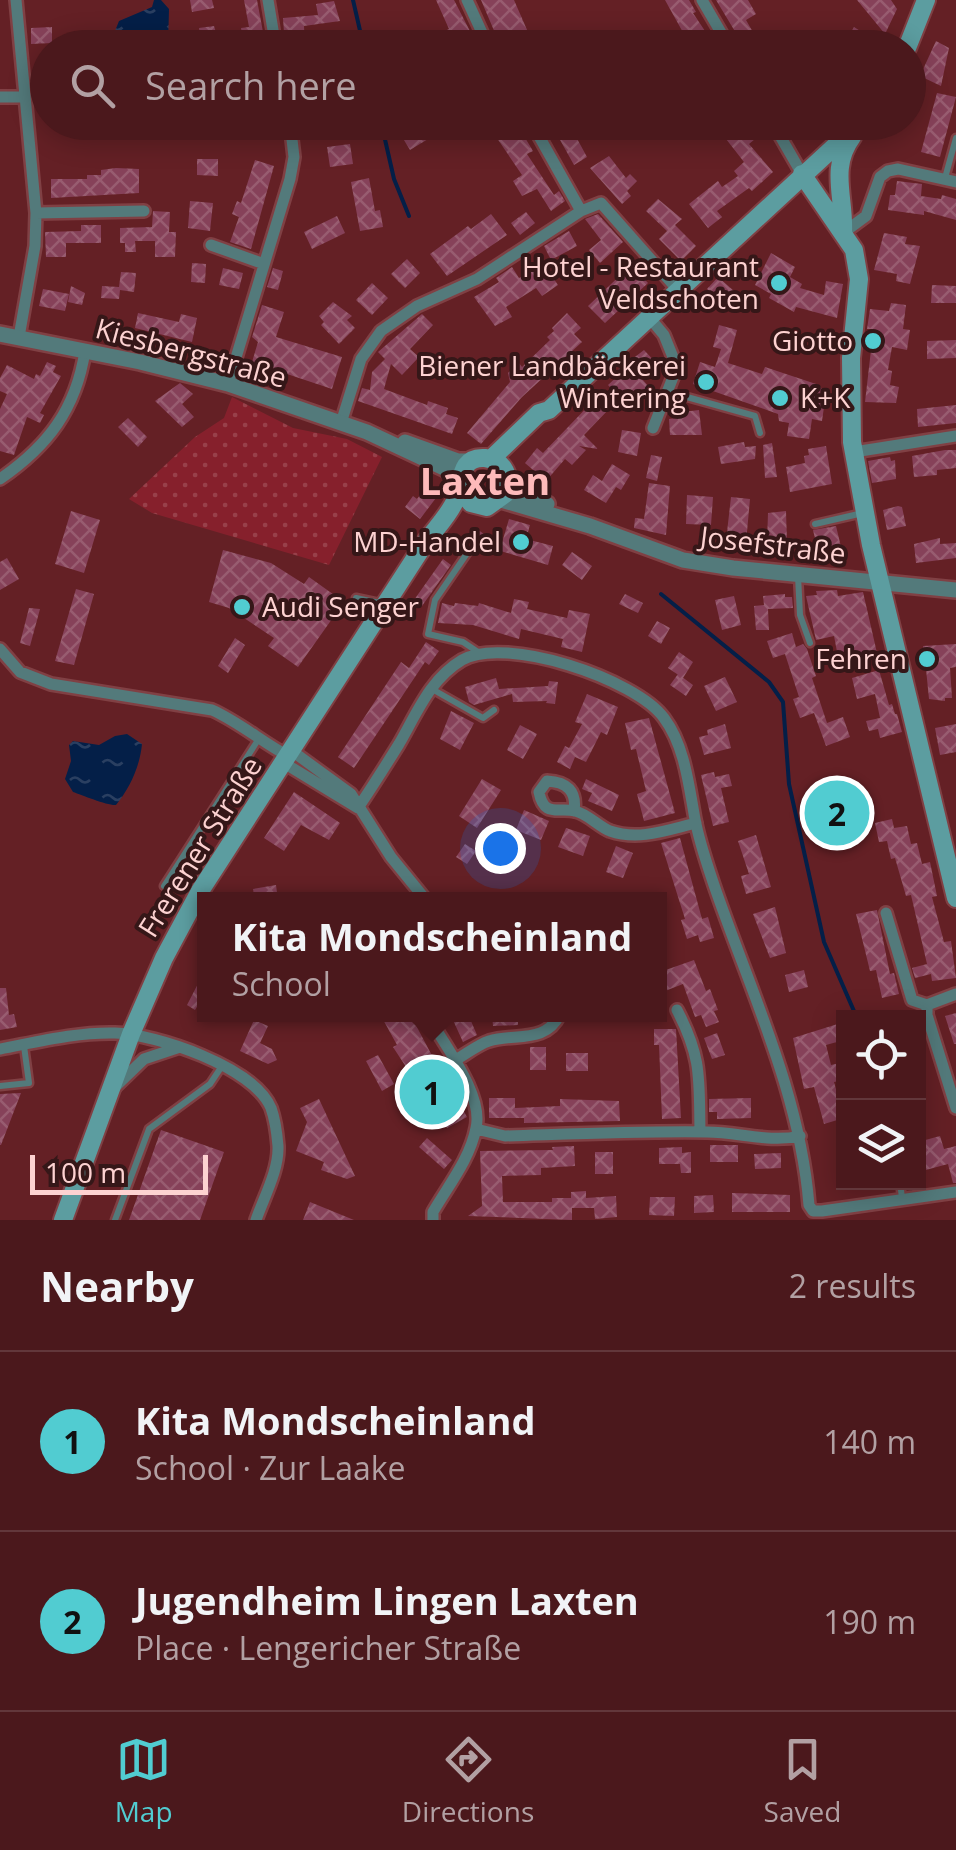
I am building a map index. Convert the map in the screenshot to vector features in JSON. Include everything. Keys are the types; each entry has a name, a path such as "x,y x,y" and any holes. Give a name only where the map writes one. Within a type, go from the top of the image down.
{"main road":[{"path":"915,30 926,0"},
{"path":"501,478 470,462 462,470 459,484 465,499 488,507 540,413 549,410 841,140"},
{"path":"842,233 839,164 849,140"},
{"path":"802,174 854,250 860,279 851,358 854,452 864,513 956,898"},
{"name":"Frerener Straße","path":"199,892 455,502 459,484"},
{"name":"Frerener Straße","path":"403,579 474,505"},
{"name":"Frerener Straße","path":"63,1220 131,1034 197,896"}],"street":[{"path":"16,0 36,213 35,246 19,338"},
{"path":"268,0 273,30"},
{"path":"467,0 481,30"},
{"path":"702,0 720,30"},
{"path":"0,96 23,97"},
{"path":"228,384 293,167 291,140"},
{"path":"541,140 581,210"},
{"path":"782,140 802,174"},
{"path":"842,233 866,216 880,177 888,171 898,169 950,180"},
{"path":"341,422 362,359 381,331 417,306 477,279 581,210 601,202 678,290"},
{"path":"36,213 144,210"},
{"path":"211,245 264,264"},
{"path":"649,317 674,352 677,367 652,428"},
{"name":"Kiesbergstraße","path":"0,334 228,384 367,432 446,469 459,484"},
{"path":"0,479 39,450 63,418 75,396 84,351"},
{"name":"Kiesbergstraße","path":"367,432 470,462"},
{"path":"854,452 956,436"},
{"name":"Josefstraße","path":"501,478 590,526 683,560 956,590"},
{"path":"0,649 20,672 38,680 212,710 232,719 258,740 351,794 391,858 419,892"},
{"path":"358,808 430,688 462,660 480,652 586,669 650,703 666,719 678,746 696,823 800,1136 813,1215 956,1192"},
{"path":"574,811 608,830 630,836 696,823"},
{"path":"886,913 912,1000 927,1005 956,994"},
{"path":"927,1005 956,1108"},
{"path":"677,1010 694,1042 698,1060 700,1132"},
{"path":"432,1022 475,1098 476,1128 433,1212 433,1220"},
{"path":"454,1061 490,1041 526,1039 548,1030 554,1022"},
{"path":"0,1049 77,1036 131,1034 223,1065 253,1085 270,1106 278,1150 256,1220"},
{"path":"109,1094 136,1064 177,1048"},
{"path":"476,1128 505,1136 737,1132 777,1140 800,1136"}],"lane":[{"path":"950,180 956,138"},
{"path":"669,392 756,416 760,433"},
{"path":"815,524 864,513"},
{"path":"468,552 435,600 428,634 463,642 480,652"},
{"path":"798,575 800,614 810,643"},
{"path":"356,598 385,605"},
{"path":"430,688 484,718 494,710"},
{"path":"164,886 258,740"},
{"path":"0,1086 29,1083 24,1045"},
{"path":"115,1220 150,1129 210,1084 223,1065"},
{"path":"901,1190 902,1200"}],"shaded area":[{"path":"232,397 293,428 347,439 382,457 329,565 152,513 129,499 195,437 224,418"}],"water":[{"path":"154,0 161,0 169,9 168,30 115,30 119,21 152,7"},
{"path":"127,734 142,744 141,752 134,776 116,805 73,792 65,779 71,761 69,745 73,741 99,745"}],"building":[{"path":"190,0 212,0 214,8 192,12"},
{"path":"244,0 257,0 263,30 241,30 249,27"},
{"path":"436,0 454,0 469,30 449,29"},
{"path":"481,0 514,0 527,30 494,30"},
{"path":"665,0 689,0 704,30 682,30"},
{"path":"716,0 748,0 756,14 746,20 752,30 734,30"},
{"path":"857,0 891,0 897,9 887,30 882,30"},
{"path":"334,1 340,21 304,26 304,30 284,30 283,18 318,15 316,4"},
{"path":"936,41 949,48 941,86 926,79 926,63"},
{"path":"937,93 956,97 940,157 921,152"},
{"path":"404,140 426,140 410,150"},
{"path":"498,140 526,140 533,151 527,154 554,195 559,191 565,201 551,211 537,189 522,196 513,181 522,175"},
{"path":"560,140 578,140 587,157 574,165"},
{"path":"727,140 754,140 749,144 773,172 752,191 749,188 717,211 722,217 708,228 689,204 718,181 722,187 738,176 734,171 744,162"},
{"path":"350,144 353,164 330,167 327,147"},
{"path":"609,156 626,178 630,174 637,181 627,191 631,196 622,204 590,168"},
{"path":"197,159 218,159 218,176 197,175"},
{"path":"255,160 274,166 251,249 230,242 239,217 232,214 237,201 241,203"},
{"path":"139,169 139,193 51,198 51,179 87,179 87,175 101,175 101,170"},
{"path":"369,178 375,211 380,210 383,227 360,231 351,182"},
{"path":"897,181 922,184 921,196 956,199 956,220 924,211 924,215 888,210"},
{"path":"658,199 682,219 675,225 696,246 681,261 659,239 667,231 646,211"},
{"path":"190,201 213,203 210,231 188,228"},
{"path":"153,211 170,212 169,232 176,232 175,257 155,257 155,241 135,241 136,252 125,252 125,243 120,243 120,228 152,227"},
{"path":"526,212 535,223 520,235 511,223"},
{"path":"491,214 507,235 447,276 430,254"},
{"path":"598,214 623,242 600,263 589,250 601,240 585,219"},
{"path":"337,216 345,233 312,249 304,232"},
{"path":"81,225 101,225 101,243 66,243 66,257 46,257 45,232 81,231"},
{"path":"569,231 577,246 551,260 544,246"},
{"path":"884,233 907,237 905,244 920,246 910,284 896,281 897,274 874,270"},
{"path":"771,253 795,267 790,277 802,284 800,288 824,295 826,281 843,284 837,318 796,307 794,312 755,285"},
{"path":"407,259 420,273 405,288 391,274"},
{"path":"192,263 206,264 205,283 191,282"},
{"path":"543,263 558,285 542,296 536,288 506,307 512,317 495,326 474,297 499,282 496,278 512,267 519,278"},
{"path":"631,265 648,283 605,323 588,306"},
{"path":"223,268 243,273 239,289 219,285"},
{"path":"273,268 283,271 278,290 267,287"},
{"path":"121,272 136,273 134,292 120,290 119,299 101,298 102,286 119,287"},
{"path":"718,277 742,298 731,311 707,289"},
{"path":"372,283 388,298 372,315 356,300"},
{"path":"932,285 956,286 956,303 931,303"},
{"path":"71,286 85,293 82,305 68,302"},
{"path":"43,289 69,294 65,311 39,306"},
{"path":"333,302 352,316 347,320 355,328 339,344 321,325 324,322 319,316"},
{"path":"891,303 906,305 903,329 910,330 907,350 892,347 888,370 892,371 890,385 899,387 896,403 865,402 871,350 872,329 867,329 870,309 889,311"},
{"path":"262,305 284,312 276,337 342,357 332,389 269,368 267,377 249,372 258,342 252,337"},
{"path":"138,313 179,322 181,314 197,318 192,342 135,328"},
{"path":"567,313 581,328 574,334 582,342 522,397 481,444 467,433 510,382 508,373 519,363 522,367 550,340 547,337 554,331 552,328"},
{"path":"422,314 433,325 410,349 419,357 402,375 391,364 384,389 427,405 428,401 448,408 446,414 458,418 452,434 358,401 362,388 370,390 372,372 385,359 378,352"},
{"name":"K+K","path":"719,325 737,330 728,363 762,374 765,367 819,385 825,393 822,421 812,419 809,439 787,436 789,423 779,421 778,414 693,384 700,362 715,367 721,349 713,347"},
{"path":"956,340 956,358 927,359 927,341"},
{"path":"644,350 658,365 642,379 649,387 633,402 627,395 622,400 608,385 621,373 618,370"},
{"path":"47,362 56,366 53,372 61,376 40,413 44,415 40,423 27,417 14,455 0,451 0,409 7,394 0,391 0,378 7,365 34,379"},
{"path":"180,383 193,394 182,404 194,417 182,427 155,401"},
{"path":"595,399 607,411 584,435 598,449 579,446 586,450 572,465 565,459 546,481 525,463 537,448 543,453"},
{"path":"956,405 956,423 918,427 917,409"},
{"path":"699,410 702,435 670,435 669,419"},
{"path":"128,418 147,437 138,447 118,427"},
{"path":"622,430 641,433 637,456 618,452"},
{"path":"744,442 745,447 756,446 755,459 721,464 718,447"},
{"path":"772,443 777,477 765,478 763,445"},
{"path":"826,446 832,484 790,492 786,467 805,463 808,449"},
{"path":"956,450 956,468 914,477 912,456"},
{"path":"651,455 662,457 657,481 646,478"},
{"path":"890,457 895,460 896,479 872,483 868,461"},
{"path":"612,464 630,475 606,503 584,490 593,475 602,481"},
{"path":"649,483 670,486 666,535 634,528 635,518 644,519"},
{"path":"427,486 439,494 420,519 405,507"},
{"path":"687,495 713,497 711,525 686,524"},
{"path":"731,497 750,499 746,543 726,541"},
{"path":"902,507 906,526 887,530 883,510"},
{"path":"71,511 100,520 84,573 55,564"},
{"path":"786,511 787,542 767,543 768,513"},
{"name":"MD-Handel","path":"509,519 530,525 526,539 553,546 548,565 490,548 488,551 468,536 474,527 501,546"},
{"path":"836,526 843,555 820,560 813,530"},
{"path":"940,538 940,544 956,543 956,558 916,563 914,544"},
{"path":"223,550 271,563 304,584 309,577 344,602 298,667 268,646 274,638 229,608 209,602"},
{"path":"572,552 592,566 582,580 562,565"},
{"path":"7,558 19,579 0,590 0,562"},
{"path":"443,559 451,565 422,606 414,600"},
{"path":"76,589 94,594 74,665 55,661"},
{"path":"837,590 838,596 863,592 877,653 839,662 834,636 816,640 806,596 817,595 816,591"},
{"path":"625,594 643,603 638,613 619,604"},
{"path":"734,596 741,625 722,630 715,600"},
{"path":"763,596 792,597 793,608 768,609 769,630 756,630 754,606 764,605"},
{"path":"514,599 529,602 527,609 567,618 569,610 590,614 582,652 561,647 563,639 521,629 519,639 473,625 438,623 442,603 479,603 511,613"},
{"path":"29,608 40,609 30,646 20,643"},
{"path":"657,621 670,628 661,644 648,636"},
{"path":"792,633 796,647 803,644 807,649 827,723 843,717 850,737 826,746 814,713 800,718 793,699 799,697 785,654 773,658 767,641"},
{"path":"235,638 245,645 228,673 218,666"},
{"path":"426,642 439,651 429,665 425,662 354,768 338,757 401,662 409,668"},
{"path":"956,644 956,667 950,668 952,698 929,699 921,659 925,657 923,646"},
{"path":"679,652 693,662 683,678 668,668"},
{"path":"879,670 902,732 880,738 878,729 869,731 866,721 880,718 875,694 857,699 852,678"},
{"path":"678,674 693,685 686,696 670,685"},
{"path":"725,677 737,702 716,711 704,686"},
{"path":"496,678 499,689 558,682 555,704 513,702 512,694 474,705 469,702 465,687"},
{"path":"587,694 618,707 607,735 601,732 586,762 575,757 570,769 557,762 582,724 575,722"},
{"path":"451,711 474,723 460,750 440,739"},
{"path":"649,718 675,813 644,821 637,794 646,791 625,723"},
{"path":"725,724 731,748 704,755 699,737"},
{"path":"956,724 956,752 940,755 935,728"},
{"path":"520,725 537,734 523,759 507,750"},
{"path":"714,772 715,777 729,774 732,786 721,788 729,822 713,826 701,775"},
{"path":"482,779 501,790 477,828 459,816"},
{"path":"586,779 619,795 612,811 588,801 592,793 582,789"},
{"path":"294,792 340,823 329,840 301,825 284,851 264,838"},
{"path":"859,797 863,820 815,829 810,807"},
{"path":"524,810 549,821 541,840 516,830"},
{"path":"892,819 894,828 907,826 911,844 917,843 922,864 930,862 937,896 932,897 944,942 951,941 956,978 932,981 931,974 915,978 912,968 927,964 911,895 906,896 887,841 879,842 875,823"},
{"path":"566,828 590,836 583,856 558,847"},
{"path":"756,835 771,887 746,894 741,876 749,874 738,841"},
{"path":"680,838 702,919 708,917 714,938 700,942 698,935 687,939 681,920 685,919 661,843"},
{"path":"465,844 476,851 467,864 456,857"},
{"path":"616,846 633,853 623,878 606,872"},
{"path":"276,885 277,892 254,892 253,889"},
{"path":"775,907 786,953 770,958 753,914"},
{"path":"877,910 890,974 894,973 899,994 882,998 876,970 870,971 856,914"},
{"path":"694,960 706,991 710,989 719,1022 706,1027 701,1015 695,1017 683,984 667,990 667,970"},
{"path":"804,970 808,987 789,992 785,975"},
{"path":"197,986 197,1007 195,1010 187,1005"},
{"path":"0,988 6,988 9,1015 14,1014 17,1027 0,1030"},
{"path":"956,1013 956,1044 954,1044 945,1016"},
{"path":"253,1022 259,1022 268,1026 260,1043 272,1049 277,1060 268,1064 240,1051"},
{"path":"384,1022 414,1022 446,1082 431,1101 412,1067 408,1070 393,1047 397,1045"},
{"path":"454,1022 471,1022 477,1035 463,1042"},
{"path":"493,1022 518,1022 518,1025 493,1026"},
{"path":"836,1025 836,1042 826,1045 831,1065 836,1064 836,1120 824,1124 814,1087 804,1089 793,1038"},
{"path":"654,1029 676,1029 681,1118 662,1119 659,1045 654,1045"},
{"path":"717,1033 725,1055 712,1059 704,1038"},
{"path":"530,1047 546,1047 546,1070 530,1070"},
{"path":"566,1053 588,1053 588,1071 566,1071"},
{"path":"378,1055 394,1084 382,1091 366,1061"},
{"path":"21,1093 1,1145 0,1145 0,1094"},
{"path":"455,1095 467,1117 447,1128 435,1106"},
{"path":"489,1098 515,1098 515,1108 560,1106 560,1099 619,1101 620,1121 524,1123 524,1118 489,1118"},
{"path":"751,1098 751,1118 717,1119 717,1112 709,1112 709,1099"},
{"path":"319,1099 355,1176 347,1179 321,1170 324,1162 296,1151 307,1122 300,1108"},
{"path":"161,1130 224,1152 200,1220 129,1220"},
{"path":"940,1136 944,1149 956,1146 956,1183 948,1164 926,1170 926,1140"},
{"path":"427,1138 452,1160 444,1169 419,1147"},
{"path":"710,1145 738,1145 738,1162 710,1162"},
{"path":"574,1146 575,1166 541,1168 541,1175 502,1176 503,1202 552,1202 552,1198 571,1198 571,1192 586,1191 586,1198 616,1196 617,1217 595,1219 594,1208 572,1208 572,1220 468,1216 482,1206 480,1151"},
{"path":"682,1147 682,1153 691,1152 691,1173 681,1173 680,1164 659,1164 659,1148"},
{"path":"595,1152 613,1152 613,1174 595,1174"},
{"path":"781,1153 781,1168 755,1169 754,1154"},
{"path":"732,1193 790,1195 790,1212 732,1212"},
{"path":"713,1195 714,1212 694,1213 694,1196"},
{"path":"650,1197 675,1197 674,1216 649,1215"},
{"path":"310,1202 354,1220 303,1220"}],"waterway":[{"path":"353,0 360,30"},
{"path":"385,140 394,179 409,216"},
{"path":"661,594 769,682 783,702 789,784 824,942 854,1010"}],"place":[{"name":"Hotel - Restaurant Veldschoten","path":"779,283"},
{"name":"Giotto","path":"873,341"},
{"name":"Biener Landbäckerei Wintering","path":"706,382"},
{"name":"K+K","path":"780,398"},
{"name":"MD-Handel","path":"521,542"},
{"name":"Audi Senger","path":"242,607"},
{"name":"Fehren","path":"927,659"},
{"name":"Jugendheim Lingen Laxten","path":"837,813"},
{"name":"Kita Mondscheinland","path":"432,1092"}],"district":[{"name":"Laxten","path":"485,482"}]}
